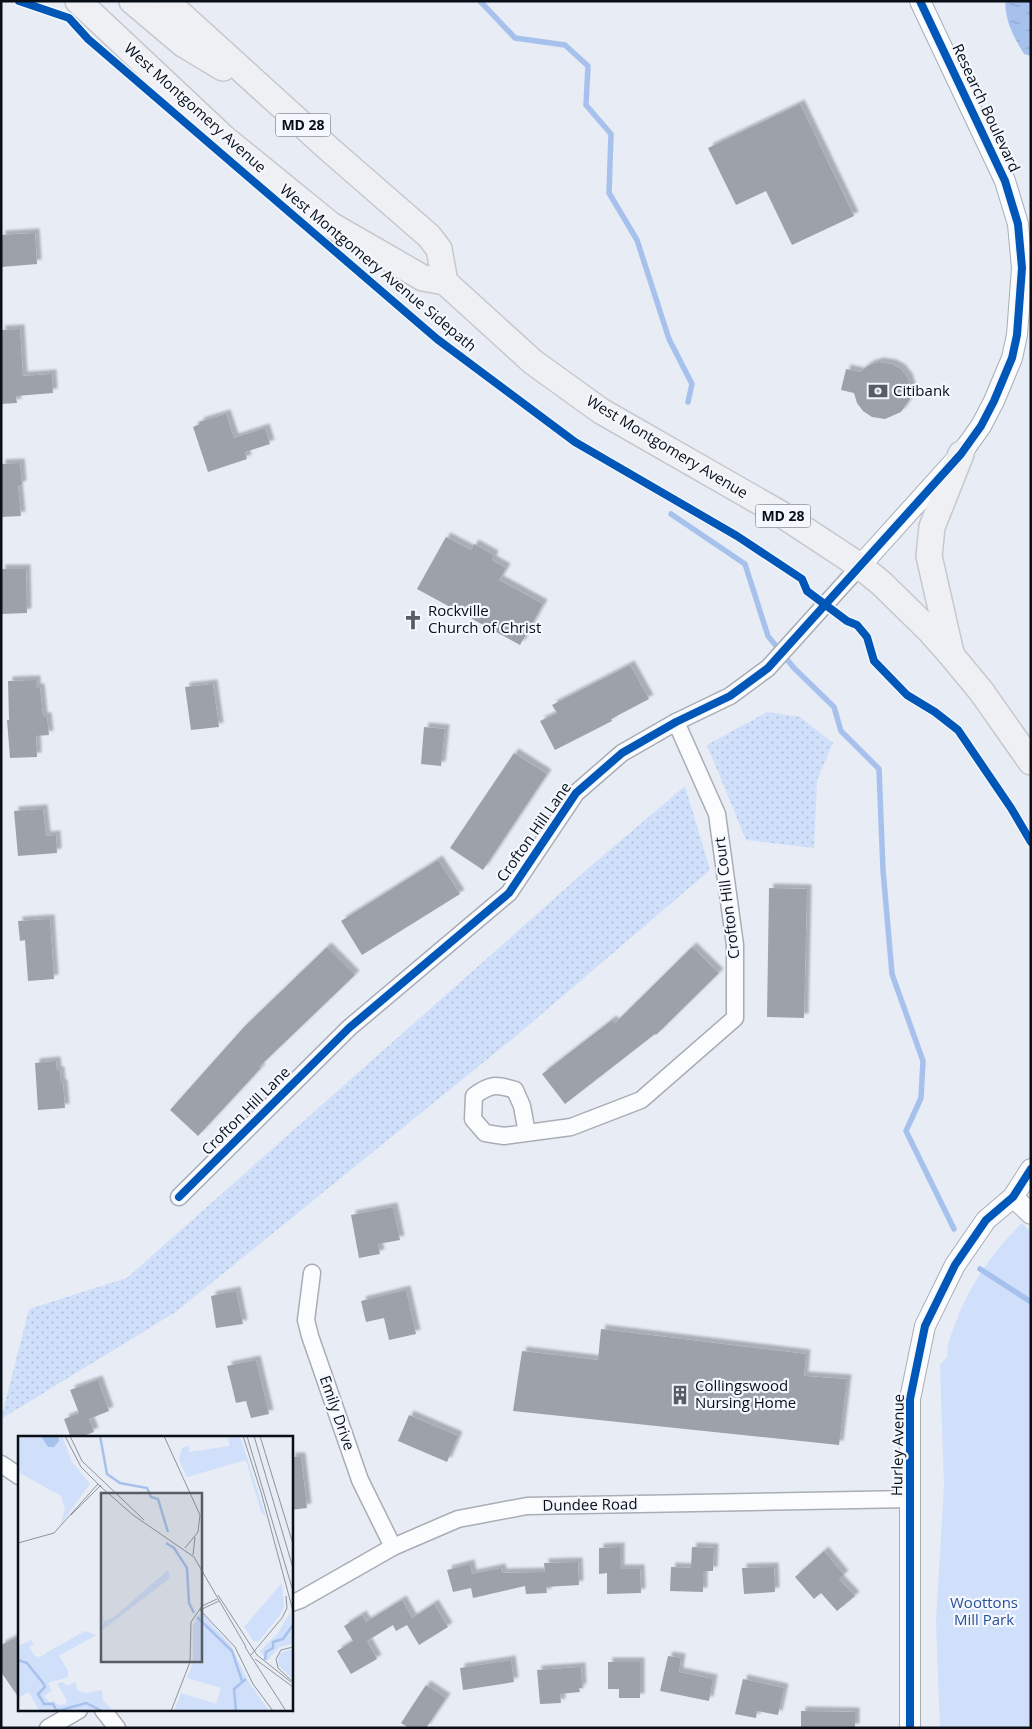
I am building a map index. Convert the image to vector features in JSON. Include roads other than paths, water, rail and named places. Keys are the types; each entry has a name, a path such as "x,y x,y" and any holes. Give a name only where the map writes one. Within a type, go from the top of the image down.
{"main road":[{"name":"West Montgomery Avenue","path":"78,1 224,138 331,225 423,278 445,282 534,362 601,411 781,514 860,566 881,583 929,630 952,656 981,691 1031,762"},
{"path":"132,1 182,44 267,93"},
{"name":"MD 28","path":"166,1 429,236 439,249 445,282"},
{"path":"952,656 930,556 932,527 961,454"}],"street":[{"name":"Research Boulevard","path":"860,566 961,454 981,426 1012,358 1016,335 1022,268 1018,224 1005,182 920,1"},
{"name":"Crofton Hill Lane","path":"179,1197 349,1028 509,893 576,793 622,753 676,722 730,696 768,668 860,566"},
{"name":"Crofton Hill Court","path":"527,1133 571,1127 641,1100 735,1018 735,945 717,814 676,722"},
{"name":"Hurley Avenue","path":"910,1728 910,1399 925,1326 955,1265 986,1220 1022,1196 1031,1169"},
{"path":"1022,1196 1031,1214"},
{"name":"Emily Drive","path":"312,1274 306,1320 310,1336 360,1480 393,1547"},
{"path":"1,1464 18,1475"},
{"name":"Dundee Road","path":"292,1603 300,1600 393,1547 458,1519 527,1506 910,1499"},
{"path":"48,1728 76,1712"},
{"path":"105,1712 117,1728"}],"water":[{"path":"1005,1 1031,1 1031,56 1024,54 1013,35"}],"waterway":[{"path":"480,1 515,38 565,45 588,66 586,105 611,134 609,193 637,240 669,339 692,384 688,402"},
{"path":"671,514 745,564 768,636 794,668 834,707 841,731 879,769 883,870 892,974 923,1061 921,1098 906,1131 954,1229"},
{"path":"980,1269 1031,1302"}],"place":[{"name":"Citibank","path":"878,391"},
{"name":"Rockville Church of Christ","path":"413,620"},
{"name":"Collingswood Nursing Home","path":"680,1395"}],"park label":[{"name":"Woottons Mill Park","path":"984,1612"}]}
